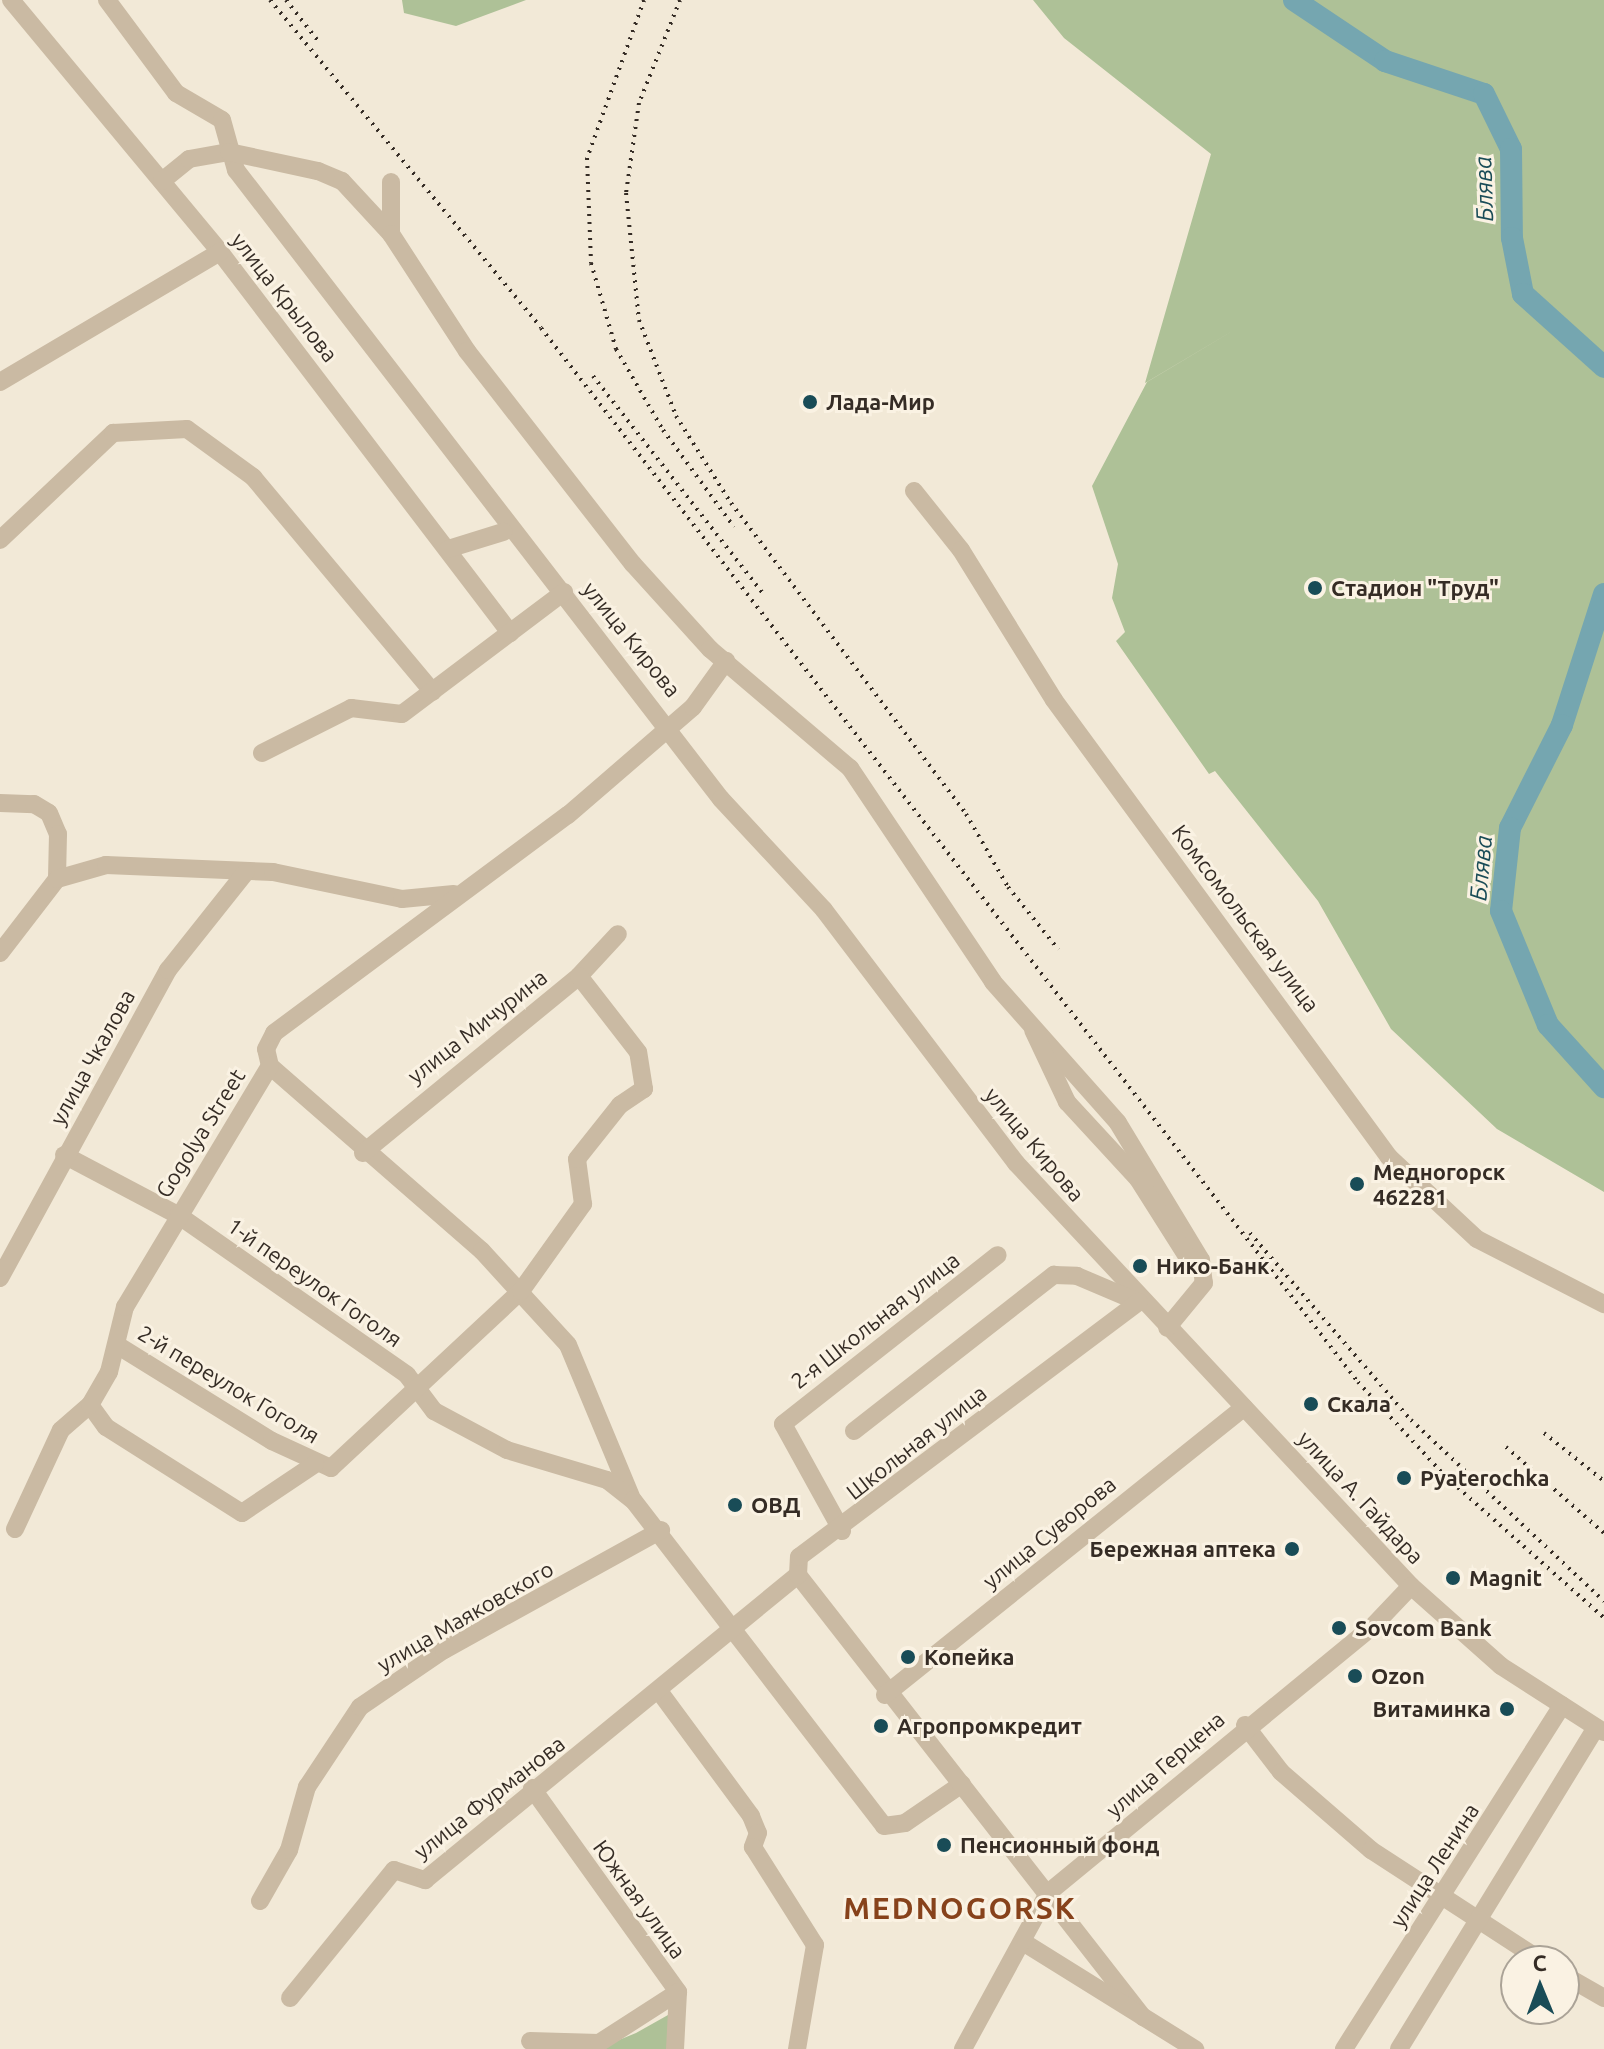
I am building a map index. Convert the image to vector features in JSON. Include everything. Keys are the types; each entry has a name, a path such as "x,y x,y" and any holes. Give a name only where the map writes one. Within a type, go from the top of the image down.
{"street":[{"name":"улица Крылова","path":"11,0 220,252 510,633"},
{"name":"улица Кирова","path":"107,0 176,93 222,120 229,152 564,592 669,724 721,799 824,910 1016,1163 1139,1302"},
{"path":"162,181 189,159 229,152 342,181 391,234 425,296 633,564 726,661 850,768 931,895 1033,1028 1118,1123 1179,1217 1204,1283 1167,1328"},
{"path":"391,182 391,234"},
{"path":"0,382 220,252"},
{"path":"0,540 113,433 187,429 253,477 433,692"},
{"name":"Комсомольская улица","path":"914,491 961,550 1054,700 1389,1157 1477,1239 1604,1304"},
{"path":"448,549 503,532"},
{"path":"262,753 351,708 402,714 564,592"},
{"name":"Gogolya Street","path":"15,1529 61,1430 90,1405 117,1345 125,1307 270,1066 266,1049 274,1033 568,815 669,724 693,707 726,661"},
{"path":"0,803 34,804 49,813 58,834 57,879 0,953"},
{"path":"57,879 158,862 303,875 377,896 458,894"},
{"name":"улица Чкалова","path":"0,1278 64,1155 168,970 246,872"},
{"name":"улица Мичурина","path":"363,1153 579,976 618,934"},
{"path":"90,1405 106,1427 242,1513 315,1464 331,1468 420,1393 523,1294 583,1204 577,1159 620,1105 644,1089 646,1079 638,1052 579,976"},
{"path":"270,1066 523,1294 568,1345 633,1500 661,1530 884,1826 905,1823 962,1784"},
{"name":"1-й переулок Гоголя","path":"64,1155 178,1215 407,1375 434,1411 507,1450 607,1480 633,1500"},
{"name":"2-я Школьная улица","path":"842,1531 783,1424 998,1255"},
{"path":"854,1431 1054,1275 1077,1276 1139,1302"},
{"name":"улица А. Гайдара","path":"1139,1302 1244,1407 1411,1586 1501,1666 1600,1730"},
{"name":"Школьная улица","path":"734,1626 798,1575 799,1557 842,1531 1139,1302"},
{"name":"2-й переулок Гоголя","path":"117,1345 315,1464"},
{"name":"улица Суворова","path":"885,1695 1244,1407"},
{"name":"улица Маяковского","path":"260,1901 289,1850 307,1787 360,1707 444,1650 661,1530"},
{"path":"798,1575 885,1695 962,1784 1143,2017"},
{"name":"улица Герцена","path":"963,2049 1048,1893 1245,1725 1375,1624 1411,1586"},
{"name":"улица Фурманова","path":"290,1998 394,1870 425,1880 532,1788 659,1691 734,1626"},
{"path":"659,1691 751,1816 758,1833 753,1847 815,1945 797,2049"},
{"name":"улица Ленина","path":"1344,2049 1562,1705"},
{"path":"1245,1725 1321,1807 1441,1897 1519,1945"},
{"path":"1399,2049 1600,1730"},
{"name":"Южная улица","path":"532,1788 678,1992 675,2049"},
{"path":"1023,1942 1188,2044"},
{"path":"1580,1984 1604,1998"},
{"path":"530,2041 596,2046 678,1992"}],"green space":[{"path":"402,0 526,0 456,26 404,13"},
{"path":"1033,0 1604,0 1604,1192 1497,1129 1391,1029 1318,901 1215,771 1209,774 1116,641 1125,632 1112,598 1118,564 1092,486 1147,382 1246,323 1145,383 1211,154 1064,38"},
{"path":"668,2015 671,2049 597,2049 636,2033"}],"waterway":[{"name":"Блява","path":"1294,0 1385,61 1484,94 1511,149 1512,238 1523,294 1604,367"},
{"name":"Блява","path":"1604,594 1562,725 1510,828 1501,911 1548,1025 1604,1087"}],"railway":[{"path":"270,0 541,328 1358,1382 1446,1477 1604,1618"},
{"path":"286,0 319,42"},
{"path":"644,0 587,158 591,263 616,349 663,430 734,527"},
{"path":"680,0 639,103 626,193 639,320 676,416 731,503 966,814 1008,887 1058,949"},
{"path":"593,376 765,596"},
{"path":"1250,1233 1411,1420 1604,1601"},
{"path":"1544,1433 1604,1481"},
{"path":"1506,1447 1604,1533"}],"place":[{"name":"Лада-Мир","path":"810,402"},
{"name":"Стадион \"Труд\"","path":"1315,588"},
{"name":"Медногорск 462281","path":"1357,1184"},
{"name":"Нико-Банк","path":"1140,1266"},
{"name":"Скала","path":"1311,1404"},
{"name":"Pyaterochka","path":"1404,1478"},
{"name":"ОВД","path":"735,1505"},
{"name":"Бережная аптека","path":"1292,1549"},
{"name":"Magnit","path":"1453,1578"},
{"name":"Sovcom Bank","path":"1339,1628"},
{"name":"Копейка","path":"908,1657"},
{"name":"Ozon","path":"1355,1676"},
{"name":"Витаминка","path":"1507,1709"},
{"name":"Агропромкредит","path":"881,1726"},
{"name":"Пенсионный фонд","path":"944,1845"}],"district":[{"name":"MEDNOGORSK","path":"960,1908"}]}
